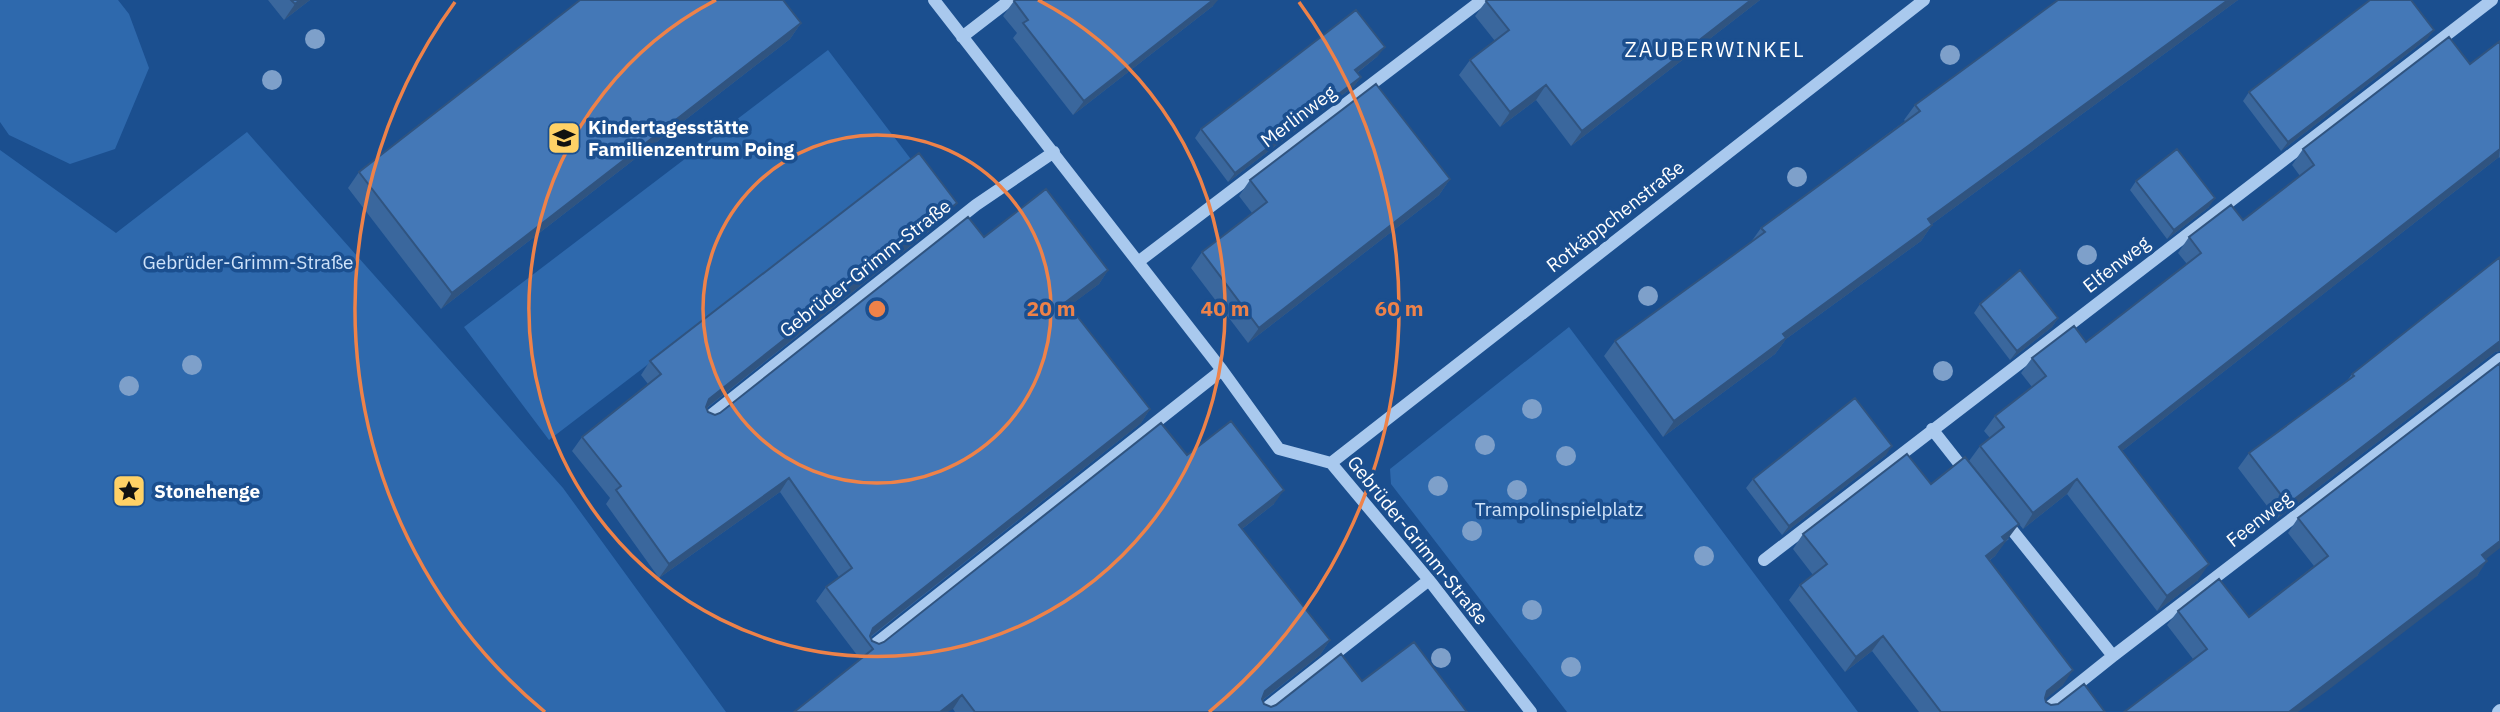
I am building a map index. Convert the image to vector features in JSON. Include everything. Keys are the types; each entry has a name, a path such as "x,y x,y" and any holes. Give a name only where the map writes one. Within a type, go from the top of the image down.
{"street":[{"name":"Gebrüder-Grimm-Straße","path":"934,0 1222,370 1279,449 1331,463 1429,580 1531,712"},
{"path":"962,37 1010,0"},
{"name":"Merlinweg","path":"1138,262 1482,0"},
{"name":"Rotkäppchenstraße","path":"1331,463 1924,0"},
{"name":"Elfenweg","path":"1764,560 2491,0"},
{"name":"Gebrüder-Grimm-Straße","path":"705,420 976,205 1054,152"},
{"name":"Feenweg","path":"2043,712 2500,359"},
{"path":"869,649 1222,370"},
{"path":"1932,429 1975,483"},
{"path":"1992,505 2113,656"},
{"path":"1261,712 1429,580"}],"green space":[{"path":"0,0 118,0 129,14 149,68 115,149 70,164 9,135 0,122"},
{"path":"828,50 913,162 549,440 464,327"},
{"path":"247,132 563,488 726,712 0,712 0,150 116,233"},
{"name":"Trampolinspielplatz","path":"1569,327 1858,712 1567,712 1391,484 1390,469"}],"building":[{"path":"580,0 783,0 801,23 452,293 359,172"},
{"path":"1015,0 1213,0 1084,101 1023,23 1028,20"},
{"path":"1487,0 1751,0 1582,131 1546,85 1510,112 1470,60 1509,30"},
{"path":"2058,0 2228,0 1928,219 1932,225 1783,334 1786,338 1674,421 1615,341 1765,232 1761,228 1920,111 1915,105"},
{"path":"2370,0 2411,0 2434,30 2288,142 2249,92"},
{"path":"1356,10 1385,47 1355,70 1361,77 1235,173 1201,129"},
{"path":"2449,37 2470,64 2500,41 2500,149 2119,447 2209,564 2167,596 2077,479 2033,513 1980,446 2004,427 1995,416 2046,376 2032,358 2074,326 2086,342 2201,253 2189,237 2231,205 2243,220 2314,165 2303,149"},
{"path":"1376,84 1450,179 1259,328 1202,252 1267,202 1250,180"},
{"path":"2177,149 2215,198 2174,230 2136,181"},
{"path":"919,153 957,203 709,399 706,407 708,412 715,415 720,413 968,217 984,237 1046,189 1108,270 1066,302 1150,409 873,628 870,636 872,641 879,644 884,642 1161,423 1187,455 1231,421 1284,490 1239,525 1330,640 1265,691 1262,699 1264,704 1271,707 1276,705 1341,654 1362,681 1414,642 1467,712 975,712 962,695 940,712 794,712 873,649 826,587 852,568 789,478 669,564 616,490 621,486 582,437 661,374 650,361"},
{"path":"2500,257 2500,341 2288,504 2249,453 2354,376 2352,374"},
{"path":"2020,270 2058,318 2017,351 1980,304"},
{"path":"2500,363 2500,541 2482,555 2487,561 2289,712 2124,712 2207,649 2178,611 2219,579 2249,617 2328,556 2298,518"},
{"path":"1855,398 1892,446 1789,526 1753,479"},
{"path":"1907,454 1931,484 1965,457 2019,524 2002,537 2005,541 1986,556 2073,670 2047,691 2046,702 2051,705 2058,704 2084,684 2105,712 1941,712 1883,636 1856,657 1800,585 1827,564 1803,534"}],"place":[{"name":"Kindertagesstätte Familienzentrum Poing","path":"564,138"},
{"name":"Stonehenge","path":"129,491"}],"district":[{"name":"ZAUBERWINKEL","path":"1715,49"}]}
